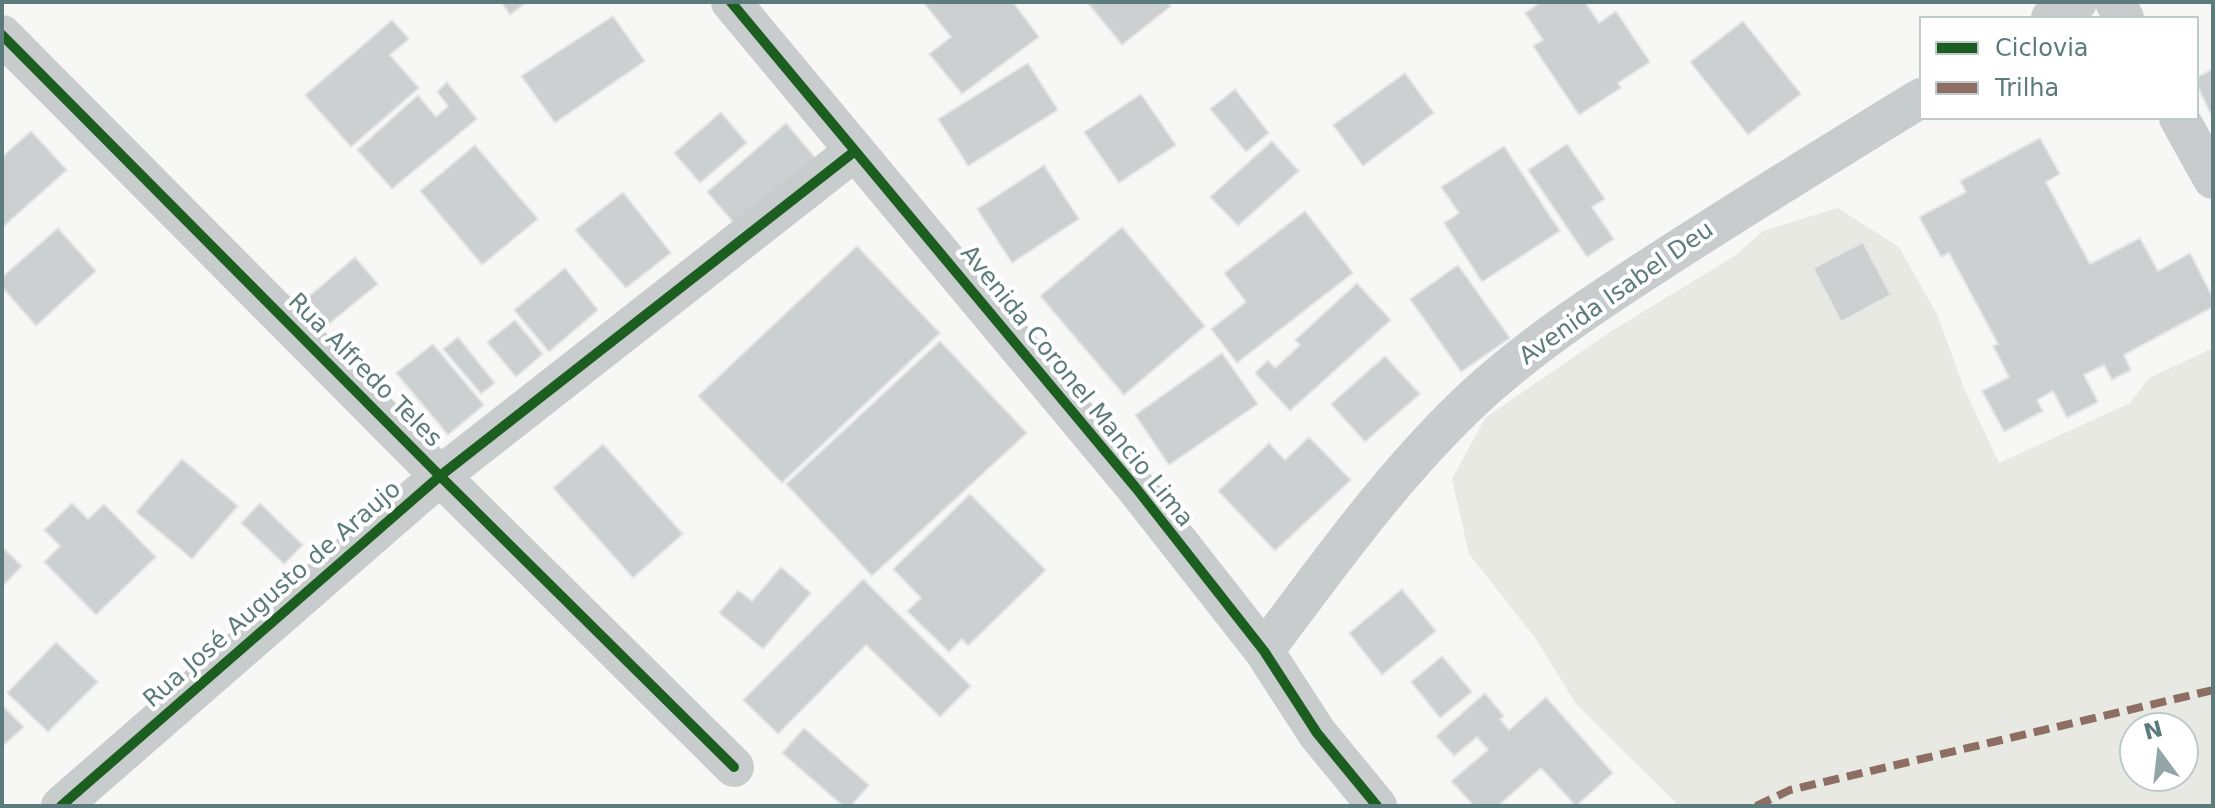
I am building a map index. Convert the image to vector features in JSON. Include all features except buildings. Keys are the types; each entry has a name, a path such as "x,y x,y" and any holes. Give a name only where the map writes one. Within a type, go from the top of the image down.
{"street":[{"name":"Avenida Coronel Mancio Lima","path":"731,2 1136,488 1264,651 1317,733 1377,806"},
{"path":"2054,16 2077,2"},
{"name":"Rua Alfredo Teles","path":"2,35 734,767"},
{"name":"Avenida Isabel Deu","path":"1264,651 1342,545 1390,487 1477,395 1590,306 1919,99"},
{"path":"2180,120 2213,179"},
{"name":"Rua José Augusto de Araujo","path":"61,806 440,476 855,151"}],"shaded area":[{"path":"1838,208 1899,247 1938,316 1963,386 1999,463 2130,403 2149,378 2213,348 2213,806 1679,806 1576,704 1536,639 1469,554 1452,479 1485,418 1610,332 1736,255 1763,231"}],"marked path":[{"path":"1756,806 1790,790 2213,690"}],"cycle path":[{"path":"731,2 1136,488 1264,651 1317,733 1377,806"},
{"path":"2,35 734,767"},
{"path":"61,806 440,476 855,151"}]}
